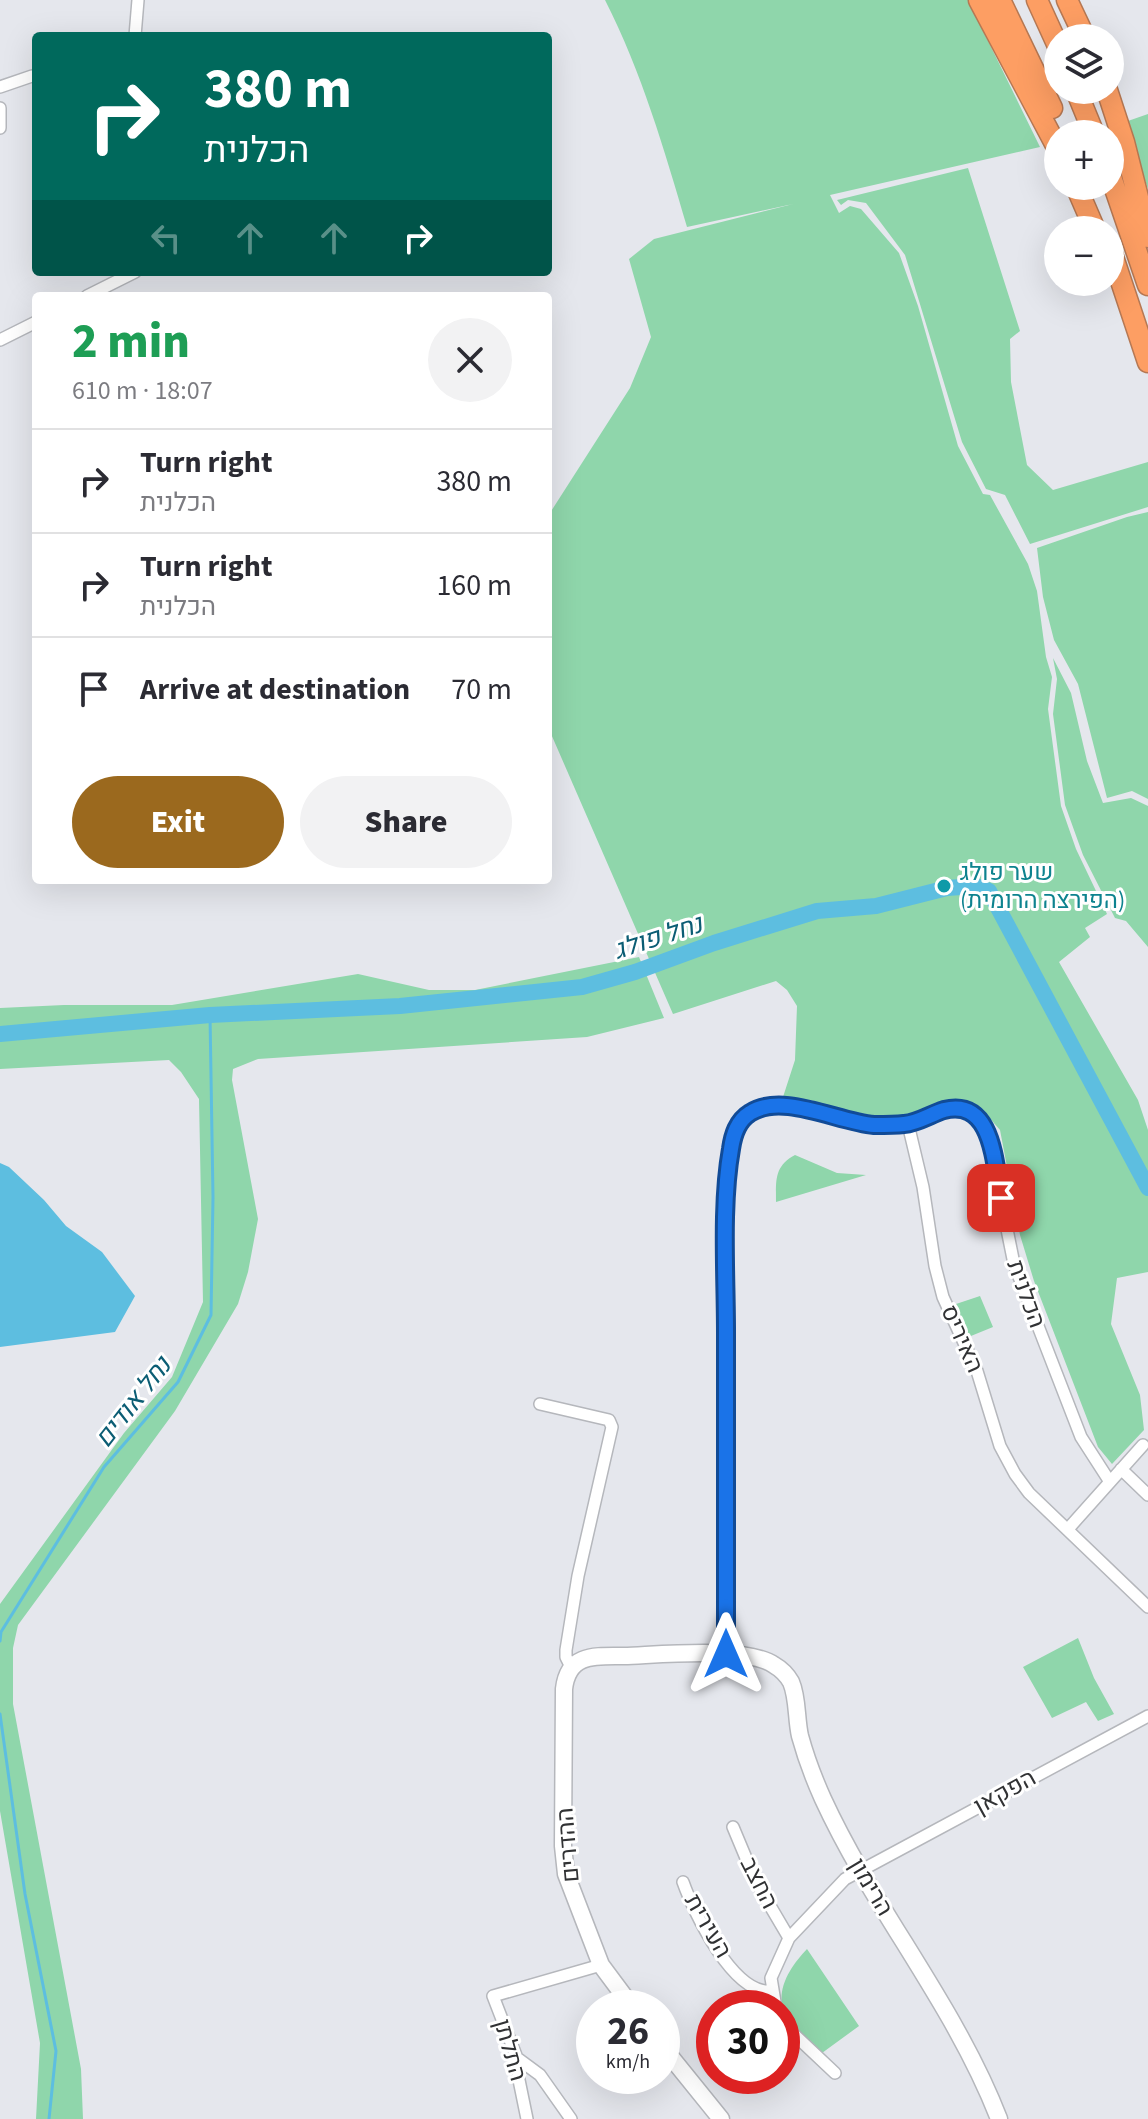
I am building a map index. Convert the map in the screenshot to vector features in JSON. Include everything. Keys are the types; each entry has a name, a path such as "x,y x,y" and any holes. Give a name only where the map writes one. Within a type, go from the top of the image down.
{"highway":[{"path":"979,0 1044,123"},
{"path":"1000,0 1057,120"},
{"path":"1037,0 1048,24"},
{"path":"1067,0 1079,24"},
{"path":"1078,0 1083,24"},
{"path":"1112,104 1148,237"},
{"path":"1119,200 1148,285"},
{"path":"1124,291 1148,362"},
{"path":"1124,295 1130,309"}],"street":[{"path":"135,32 138,0"},
{"path":"0,87 32,76"},
{"path":"0,108 0,128"},
{"path":"95,292 127,276"},
{"path":"0,340 32,324"},
{"name":"הכלנית","path":"726,1654 726,1256 729,1163 735,1132 746,1116 769,1106 800,1108 873,1125 908,1124 944,1110 962,1107 976,1116 987,1130 1014,1264 1081,1437 1110,1482"},
{"name":"האיריס","path":"908,1124 923,1187 938,1279 950,1315 977,1371 1000,1446 1029,1493 1148,1607"},
{"path":"540,1404 609,1420 612,1427 578,1576 566,1650 571,1667 600,1656 726,1654"},
{"path":"1068,1529 1143,1445"},
{"path":"1121,1469 1148,1495"},
{"name":"הרימון","path":"726,1654 756,1658 774,1665 789,1680 800,1735 836,1826 966,2046 999,2119"},
{"name":"ההדרים","path":"571,1667 564,1689 564,1859 570,1889 601,1965 620,1990"},
{"name":"הפקאן","path":"773,1990 771,1978 789,1938 845,1879 1148,1716"},
{"name":"החצב","path":"733,1827 756,1882 789,1938"},
{"name":"העירית","path":"683,1882 694,1911 724,1958 756,1990"},
{"name":"התלתן","path":"527,2119 517,2058 493,1996 601,1965"},
{"path":"800,2040 835,2073"},
{"path":"517,2058 540,2075 571,2119"},
{"path":"680,2068 721,2119"}],"green space":[{"path":"605,0 968,0 1040,147 830,195 839,213 850,206 861,209 899,253 918,306 958,446 983,494 990,495 1028,564 1037,591 1046,657 1052,677 1048,709 1061,806 1076,849 1107,914 1085,928 1090,937 1059,962 1138,1100 1148,1130 1148,1272 1117,1278 1111,1324 1140,1395 1144,1430 1112,1464 1098,1447 1034,1281 1020,1235 1000,1130 986,1114 969,1106 911,1120 879,1121 845,1114 814,1101 783,1097 795,1060 797,1006 787,990 776,981 673,1014 552,736 552,510 630,388 651,337 629,259 654,239 793,204 687,227 661,140"},
{"path":"1148,114 1148,189 1125,122"},
{"path":"968,168 1020,331 1010,339 1011,382 1027,465 1053,490 1148,462 1148,507 1030,544 1005,495 986,489 962,442 905,255 866,203 848,200 841,205 837,200"},
{"path":"1148,512 1148,799 1132,791 1107,798 1078,684 1054,640 1043,597 1037,548"},
{"path":"1053,658 1071,693 1087,761 1103,803 1131,798 1148,806 1148,947 1126,921 1115,918 1083,855 1065,805 1053,714 1057,679"},
{"path":"639,957 664,1018 587,1037 258,1059 233,1069 232,1080 258,1219 248,1272 238,1304 175,1411 18,1625 13,1648 13,1704 81,2069 83,2119 36,2119 40,2043 0,1811 0,1604 124,1433 172,1377 203,1302 199,1099 169,1060 0,1069 0,1008 172,1005 358,974 429,990 475,990"},
{"path":"795,1155 837,1173 866,1175 776,1202 776,1181 780,1169"},
{"path":"980,1296 993,1327 966,1338 950,1306"},
{"path":"1078,1638 1094,1678 1114,1714 1098,1721 1086,1702 1052,1718 1023,1667"},
{"path":"807,1949 859,2026 822,2053 800,2034 800,1990 783,1990 795,1963"}],"water":[{"path":"0,1163 9,1167 44,1200 66,1226 102,1252 135,1296 115,1332 0,1347"}],"waterway":[{"name":"נחל פולג","path":"0,1034 210,1015 400,1006 582,987 817,911 876,906 947,888 976,886 989,891 1148,1188"},
{"name":"נחל אודים","path":"0,1641 1,1632 104,1467 178,1382 211,1315 210,1015"},
{"name":"נחל אודים","path":"0,1714 25,1894 56,2051 49,2119"}],"place":[{"name":"שער פולג (הפירצה הרומית)","path":"944,886"}],"route":[{"path":"726,1654 726,1256 729,1163 741,1119 756,1109 769,1106 800,1108 873,1125 908,1124 944,1110 962,1107 976,1116 987,1130 1001,1198"}]}
